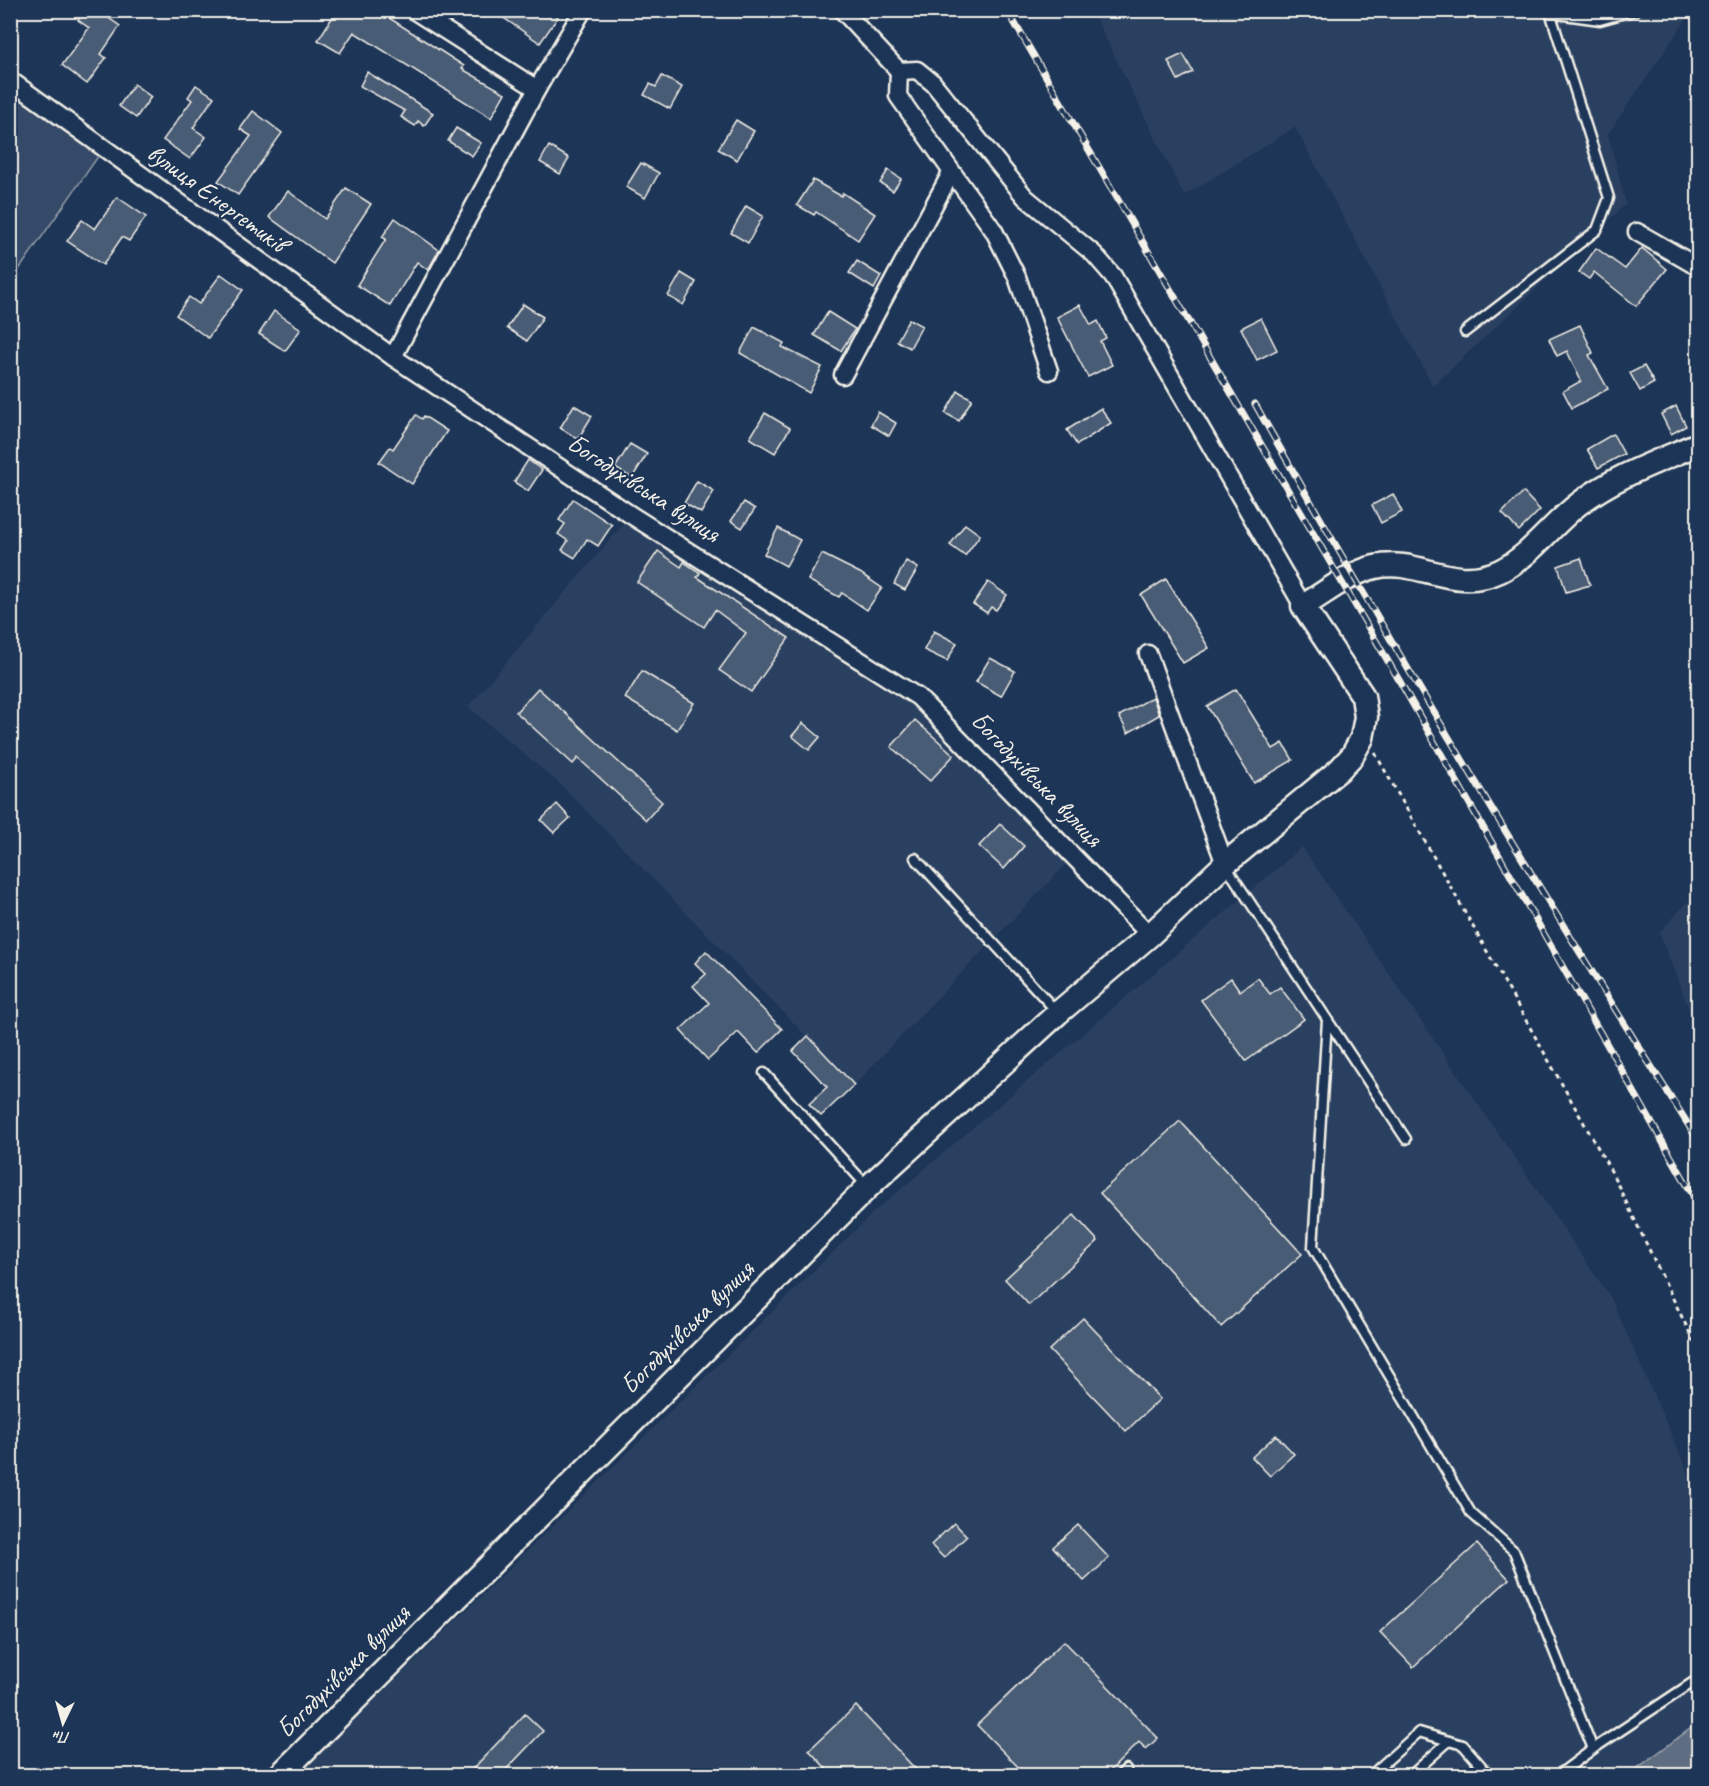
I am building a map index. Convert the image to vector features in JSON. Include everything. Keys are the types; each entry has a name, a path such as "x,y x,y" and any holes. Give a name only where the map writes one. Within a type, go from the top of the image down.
{"street":[{"path":"413,10 537,89"},
{"path":"393,357 537,89 583,10"},
{"path":"842,10 899,70 898,96 994,231 1017,277 1049,372"},
{"name":"Богодухівська вулиця","path":"279,1776 868,1187 1058,1013 1150,935 1225,864 1339,770 1352,756 1362,738 1366,717 1363,696 1303,606 1113,276 1094,254 1025,197 933,83 917,70 899,70"},
{"name":"вулиця Енергетиків","path":"10,80 393,357"},
{"path":"843,375 951,173"},
{"path":"1637,232 1698,267"},
{"name":"Богодухівська вулиця","path":"393,357 632,515 918,697 1150,935"},
{"path":"1303,606 1353,576 1376,567 1398,566 1454,579 1478,578 1502,570 1580,503 1605,486 1698,444"},
{"path":"1148,654 1225,864"}],"lane":[{"path":"1465,332 1597,230 1609,198 1550,13 1600,20 1636,10"},
{"path":"915,858 1058,1013"},
{"path":"1225,864 1406,1139"},
{"path":"1328,1020 1314,1247 1471,1513 1515,1551 1593,1749"},
{"path":"764,1073 868,1187"},
{"path":"1557,1776 1593,1749 1698,1679"},
{"path":"1370,1776 1419,1732 1463,1744 1490,1776"},
{"path":"1410,1776 1449,1741"}],"path":[{"path":"1362,738 1381,762 1611,1171 1698,1350"}],"shaded area":[{"path":"1092,11 1692,11 1608,134 1626,204 1433,386 1295,127 1184,196"},
{"path":"11,80 104,148 11,281"},
{"path":"631,515 918,697 1072,858 854,1085 560,784 468,707"},
{"path":"1302,847 1611,1298 1698,1495 1698,1775 297,1776 874,1212"},
{"path":"1698,891 1698,1032 1659,933"},
{"path":"1698,1723 1698,1767 1688,1775 1628,1775"}],"building":[{"path":"84,10 97,10 120,26 101,54 106,58 87,84 62,65 89,28 78,20"},
{"path":"337,10 377,10 464,66 462,69 505,93 491,118 354,32 340,53 318,40"},
{"path":"492,10 548,10 558,17 540,43"},
{"path":"1183,54 1193,72 1178,80 1168,61"},
{"path":"367,72 433,113 424,126 418,121 415,126 401,117 405,111 360,86"},
{"path":"662,76 682,87 670,109 644,95 650,84 656,87"},
{"path":"134,84 151,97 136,118 119,106"},
{"path":"196,85 214,97 193,128 206,137 190,159 163,140 192,100 188,97"},
{"path":"253,111 282,133 238,195 218,181 251,136 240,129"},
{"path":"736,120 754,131 737,160 718,149"},
{"path":"456,128 481,143 472,156 448,141"},
{"path":"549,146 569,158 560,174 540,162"},
{"path":"641,163 659,173 645,198 626,187"},
{"path":"888,170 901,179 893,191 880,183"},
{"path":"813,180 841,196 843,193 875,214 858,240 816,212 814,215 797,205"},
{"path":"346,188 371,204 332,263 269,217 288,191 325,219"},
{"path":"117,197 146,217 129,241 122,237 103,265 67,241 82,220 95,229"},
{"path":"746,206 763,216 748,243 731,233"},
{"path":"395,218 439,250 428,270 417,262 390,306 357,285 386,239 382,237"},
{"path":"1596,248 1625,269 1642,248 1667,269 1636,306 1594,272 1589,279 1579,272"},
{"path":"857,261 881,276 874,289 849,273"},
{"path":"681,273 696,282 683,305 668,296"},
{"path":"221,274 243,290 208,338 176,315 189,297 199,304"},
{"path":"523,304 543,317 527,341 507,328"},
{"path":"1080,305 1091,325 1098,321 1106,338 1100,341 1112,365 1088,377 1057,317"},
{"path":"274,311 301,329 285,351 259,334"},
{"path":"828,312 855,329 841,351 814,335"},
{"path":"1261,318 1277,350 1257,360 1241,328"},
{"path":"909,319 922,326 910,348 897,341"},
{"path":"1580,325 1593,353 1589,355 1608,389 1572,408 1563,391 1581,381 1567,351 1557,356 1549,339"},
{"path":"754,327 784,343 782,347 822,367 809,393 740,353"},
{"path":"1644,366 1654,383 1640,391 1630,373"},
{"path":"958,391 972,399 959,421 945,413"},
{"path":"574,405 592,416 578,439 560,428"},
{"path":"1676,406 1686,426 1671,434 1661,414"},
{"path":"1101,408 1111,423 1077,445 1067,430"},
{"path":"878,412 896,423 889,436 871,425"},
{"path":"765,413 790,428 775,453 750,438"},
{"path":"416,415 422,419 424,416 447,431 412,484 379,462 390,447 393,449"},
{"path":"1613,434 1624,454 1598,468 1587,449"},
{"path":"630,444 647,454 632,478 615,468"},
{"path":"528,460 542,470 528,491 514,482"},
{"path":"697,481 714,491 701,513 684,503"},
{"path":"1523,492 1540,510 1519,531 1502,513"},
{"path":"1393,494 1402,512 1381,523 1372,505"},
{"path":"573,499 612,525 598,546 587,539 575,558 562,550 568,541 558,534 565,524 559,520"},
{"path":"744,502 755,509 742,528 731,521"},
{"path":"965,524 980,535 965,556 950,545"},
{"path":"778,528 800,540 786,566 764,554"},
{"path":"658,551 681,567 684,562 700,573 697,577 789,638 751,692 719,670 746,633 715,610 704,627 637,582"},
{"path":"822,554 860,573 882,588 867,610 842,593 839,597 808,580"},
{"path":"1581,558 1590,585 1566,592 1558,566"},
{"path":"906,561 918,568 905,590 894,584"},
{"path":"1166,579 1209,648 1183,663 1141,595"},
{"path":"988,582 1007,595 996,610 991,607 987,613 973,604"},
{"path":"934,631 957,643 947,661 924,650"},
{"path":"990,658 1015,671 1001,696 976,682"},
{"path":"642,671 694,703 677,730 625,698"},
{"path":"538,688 662,802 646,820 578,758 573,764 516,712"},
{"path":"1236,689 1273,749 1283,743 1293,760 1254,783 1207,706"},
{"path":"1153,697 1159,715 1128,733 1119,716"},
{"path":"915,720 954,755 930,781 891,747"},
{"path":"803,723 820,737 809,750 792,736"},
{"path":"557,804 570,818 554,833 541,820"},
{"path":"1000,824 1024,846 1004,869 979,846"},
{"path":"706,951 782,1029 758,1053 738,1032 708,1060 680,1030 709,1003 693,986 706,974 695,963"},
{"path":"1231,978 1240,991 1258,978 1270,994 1280,987 1304,1019 1246,1061 1201,1000"},
{"path":"808,1036 854,1085 821,1116 809,1104 827,1087 793,1051"},
{"path":"1180,1121 1302,1254 1221,1327 1100,1193"},
{"path":"1074,1215 1098,1241 1029,1305 1005,1279"},
{"path":"1083,1318 1160,1399 1126,1431 1049,1350"},
{"path":"1276,1435 1294,1454 1270,1476 1252,1457"},
{"path":"954,1523 967,1536 944,1558 931,1545"},
{"path":"1078,1525 1109,1558 1084,1581 1053,1547"},
{"path":"1477,1544 1509,1579 1413,1667 1380,1632"},
{"path":"1064,1641 1158,1738 1146,1749 1139,1742 1105,1776 1027,1776 977,1725"},
{"path":"856,1706 922,1776 833,1776 809,1750"},
{"path":"525,1714 543,1731 500,1776 466,1776"}],"railway":[{"path":"1007,10 1399,680 1698,1204"},
{"path":"1042,10 1043,14"},
{"path":"1255,404 1362,591 1472,775 1698,1140"}]}
